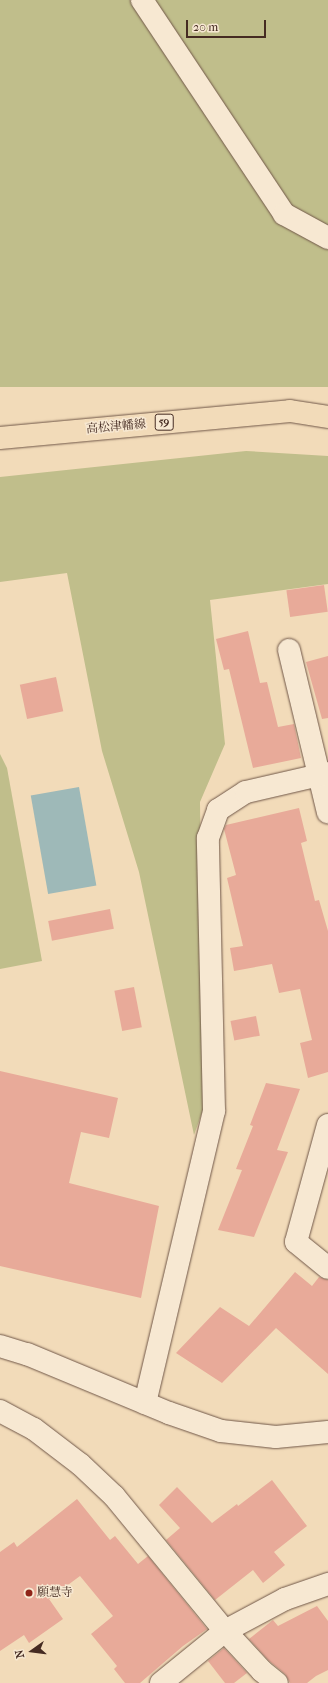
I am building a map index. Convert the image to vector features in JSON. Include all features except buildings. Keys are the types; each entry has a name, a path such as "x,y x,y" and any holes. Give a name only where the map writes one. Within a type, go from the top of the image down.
{"main road":[{"name":"高松津幡線","path":"0,438 290,411 328,417"}],"street":[{"path":"142,0 284,214 328,238"},
{"path":"288,650 324,774 328,812"},
{"path":"146,1403 214,1111 208,838 218,810 246,792 324,774"},
{"path":"328,1125 296,1242 328,1268"},
{"path":"0,1346 27,1354 146,1403 221,1431 276,1437 328,1432"},
{"path":"0,1411 34,1429 80,1464 114,1496 225,1631 262,1671 277,1683"},
{"path":"161,1683 225,1631 285,1599 328,1584"}],"shaded area":[{"path":"0,0 328,0 328,387 0,387"},
{"path":"246,451 328,456 328,584 210,600 225,744 200,802 204,1107 194,1135 139,872 102,751 67,573 0,582 0,477"},
{"path":"0,754 7,768 42,961 0,969"}],"water":[{"path":"79,787 96,885 48,894 31,796"}],"place":[{"name":"願慧寺","path":"29,1593"}]}
